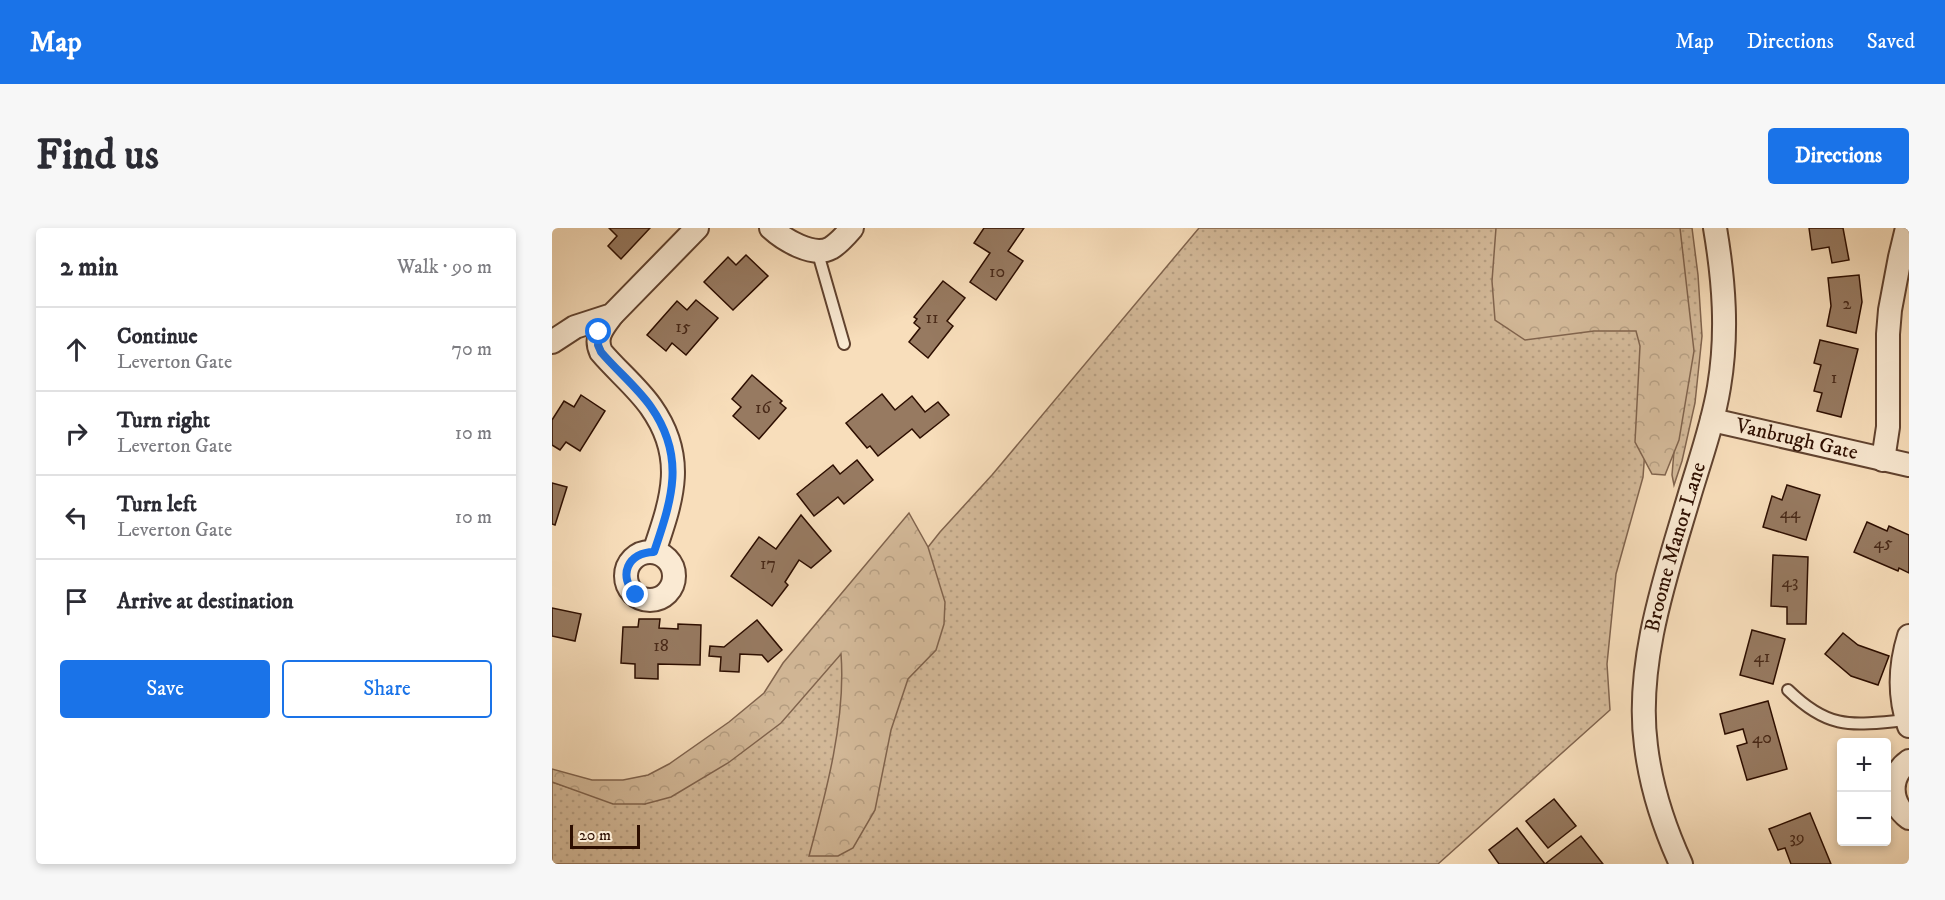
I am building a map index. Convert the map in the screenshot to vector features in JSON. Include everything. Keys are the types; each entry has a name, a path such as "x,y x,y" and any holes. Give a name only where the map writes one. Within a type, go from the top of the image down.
{"street":[{"path":"654,552 672,493 673,459 669,440 651,407 601,352 598,345 599,332 612,315 697,228"},
{"path":"771,228 782,238 795,245 817,250 829,249 852,228"},
{"name":"Broome Manor Lane","path":"1681,864 1660,811 1654,787 1646,746 1644,705 1654,621 1712,420 1723,353 1725,311 1722,264 1715,228"},
{"name":"Vanbrugh Gate","path":"1883,460 1888,427 1890,310 1907,228"},
{"path":"552,342 575,327 612,315"},
{"name":"Vanbrugh Gate","path":"1712,420 1909,465"},
{"path":"1908,723 1902,680 1903,660 1909,636"},
{"path":"1909,761 1895,778 1893,788 1897,806 1909,818"}],"lane":[{"path":"817,250 844,344"},
{"path":"1788,690 1802,704 1826,719 1839,723 1908,723"}],"green space":[{"path":"1199,228 1627,228 1654,326 1643,477 1616,574 1607,664 1610,710 1438,864 552,864 552,782 576,790 645,804 898,585 940,532 992,475"},
{"path":"1496,228 1680,228 1694,351 1679,440 1665,475 1652,474 1635,442 1640,346 1636,331 1594,331 1525,340 1495,320 1492,281"},
{"path":"1655,228 1692,228 1698,275 1702,336 1695,403 1674,485 1672,475 1681,369"},
{"path":"909,513 928,547 945,602 944,624 936,650 908,679 891,730 875,810 853,848 838,856 809,856 828,782 838,730 842,679 841,654 781,723 728,763 671,797 645,804 613,804 552,782 552,769 592,780 623,780 648,775 669,764 729,722 764,693 783,663"}],"building":[{"path":"609,228 650,228 621,259 608,246 617,236"},
{"path":"984,228 1024,228 1008,251 1023,261 996,300 970,282 990,253 974,243"},
{"path":"1809,228 1843,228 1849,260 1832,263 1829,247 1812,250"},
{"path":"746,255 768,276 733,310 704,282 728,257 736,265"},
{"path":"1859,275 1862,302 1856,333 1827,326 1831,306 1828,278"},
{"path":"943,281 965,298 947,321 953,326 928,358 909,342 920,328 914,323 917,319 914,317"},
{"path":"696,300 718,318 686,355 672,343 666,351 647,335 677,301 687,310"},
{"path":"1820,340 1858,349 1841,417 1817,411 1822,393 1814,391 1821,365 1814,363"},
{"path":"752,375 782,401 780,403 786,408 759,439 733,416 741,407 732,399"},
{"path":"882,394 895,410 912,396 925,412 938,402 949,415 920,438 912,429 878,456 870,446 867,448 846,423"},
{"path":"581,395 605,411 580,451 566,442 560,450 552,445 552,420 564,401 574,407"},
{"path":"857,460 873,480 844,504 838,497 814,516 797,494 833,465 840,474"},
{"path":"552,483 567,487 555,525 552,524"},
{"path":"1787,485 1820,495 1806,540 1763,527 1772,496 1782,500"},
{"path":"801,515 831,551 811,568 799,560 785,582 788,585 772,606 731,576 759,537 776,549"},
{"path":"1867,522 1887,531 1889,526 1909,535 1909,573 1899,568 1898,571 1854,552"},
{"path":"1773,555 1808,557 1806,624 1787,624 1787,607 1771,606"},
{"path":"552,608 581,614 575,641 552,636"},
{"path":"639,619 660,619 659,628 678,629 678,624 701,625 700,665 658,664 658,679 635,678 635,664 621,663 623,627 638,627"},
{"path":"757,620 782,650 768,662 762,655 740,654 739,672 720,671 721,657 709,656 710,646 724,647"},
{"path":"1752,630 1785,639 1773,684 1740,675"},
{"path":"1843,633 1858,645 1889,656 1878,685 1851,676 1825,654"},
{"path":"1768,701 1787,769 1747,780 1737,746 1747,743 1743,729 1725,734 1720,714"},
{"path":"1554,799 1576,826 1548,848 1526,821"},
{"path":"1810,813 1831,864 1791,864 1785,848 1778,850 1769,829"},
{"path":"1517,828 1545,864 1499,864 1489,850"},
{"path":"1581,836 1603,864 1545,864"}],"route":[{"path":"599,332 598,345 601,352 651,407 669,440 673,459 672,493 654,552 646,552 632,560 626,574 627,582 636,595"}]}
